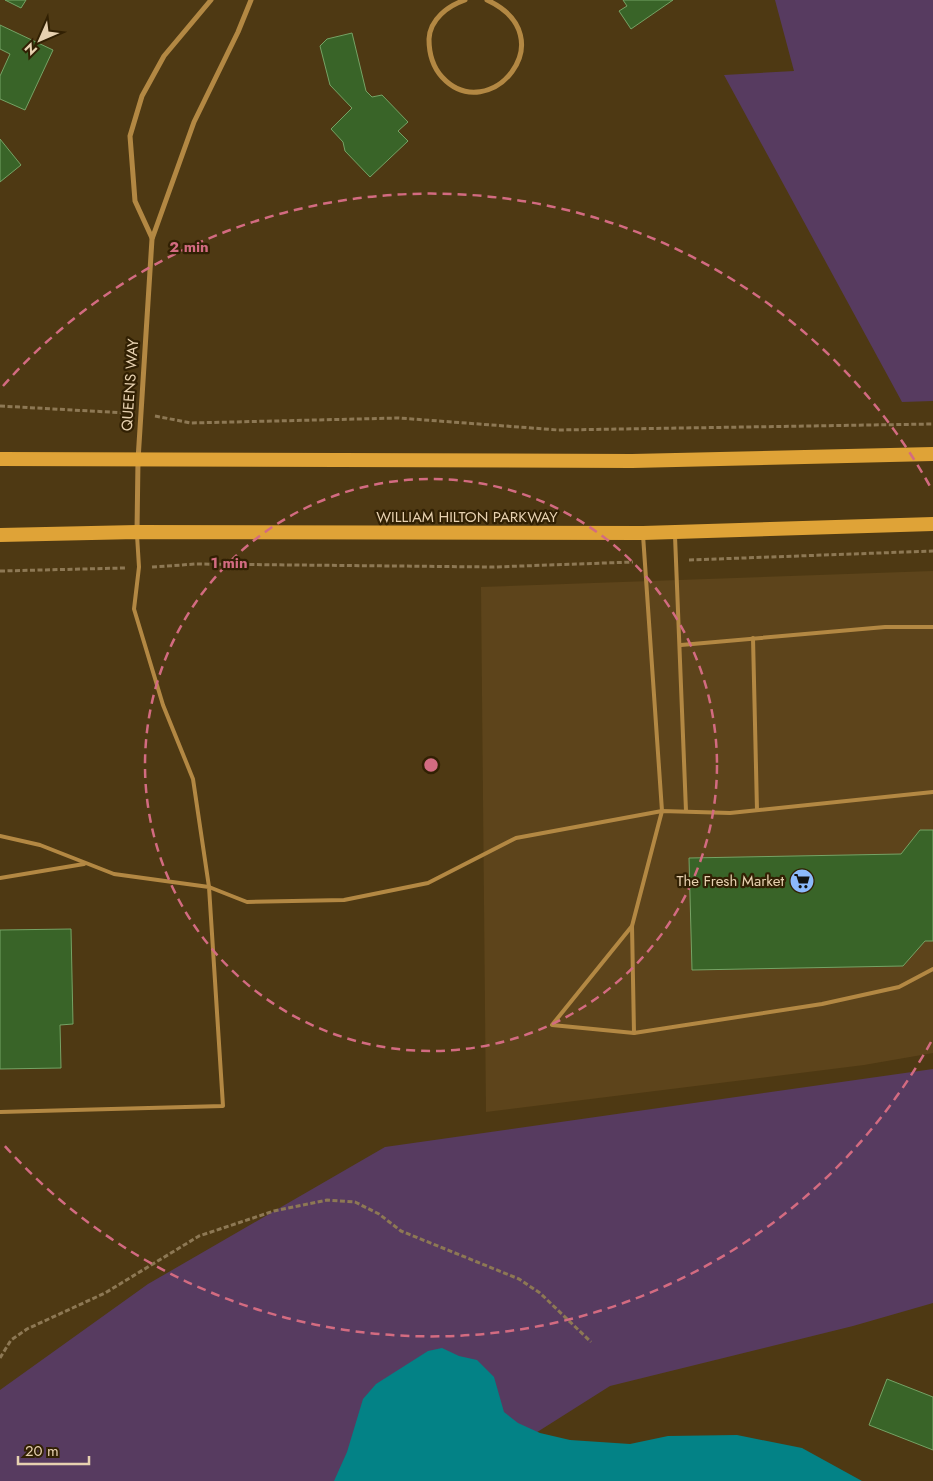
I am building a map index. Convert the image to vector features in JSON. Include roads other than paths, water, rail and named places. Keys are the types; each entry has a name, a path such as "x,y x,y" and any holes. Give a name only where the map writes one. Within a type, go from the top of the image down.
{"highway":[{"path":"0,459 632,461 933,454"},
{"name":"WILLIAM HILTON PARKWAY","path":"0,534 137,532 643,533 933,524"}],"street":[{"name":"QUEENS WAY","path":"152,239 135,201 130,136 142,96 164,56 211,0"},
{"name":"QUEENS WAY","path":"137,532 138,460 152,239 194,122 251,0"},
{"path":"465,0 451,5 437,18 430,34 429,52 435,70 448,83 464,90 482,91 500,85 513,73 521,56 521,38 515,21 502,7 486,0"}],"lane":[{"path":"0,1112 223,1106 209,887 193,779 163,705 134,609 139,567 137,532"},
{"path":"675,532 681,645 686,811"},
{"path":"634,1033 632,926 662,811 643,533"},
{"path":"681,645 884,627 933,627"},
{"path":"753,638 757,810"},
{"path":"0,836 40,845 114,874 209,887 247,902 344,900 428,883 516,838 662,811 730,813 933,792"},
{"path":"0,878 86,863"},
{"path":"632,926 552,1025 634,1033 822,1004 899,987 933,969"}],"water":[{"path":"442,1348 459,1356 477,1360 494,1377 504,1412 518,1423 540,1433 570,1440 630,1444 668,1436 737,1435 802,1448 862,1481 334,1481 347,1452 363,1399 376,1384 428,1351"}],"place":[{"name":"The Fresh Market","path":"802,881"}]}
